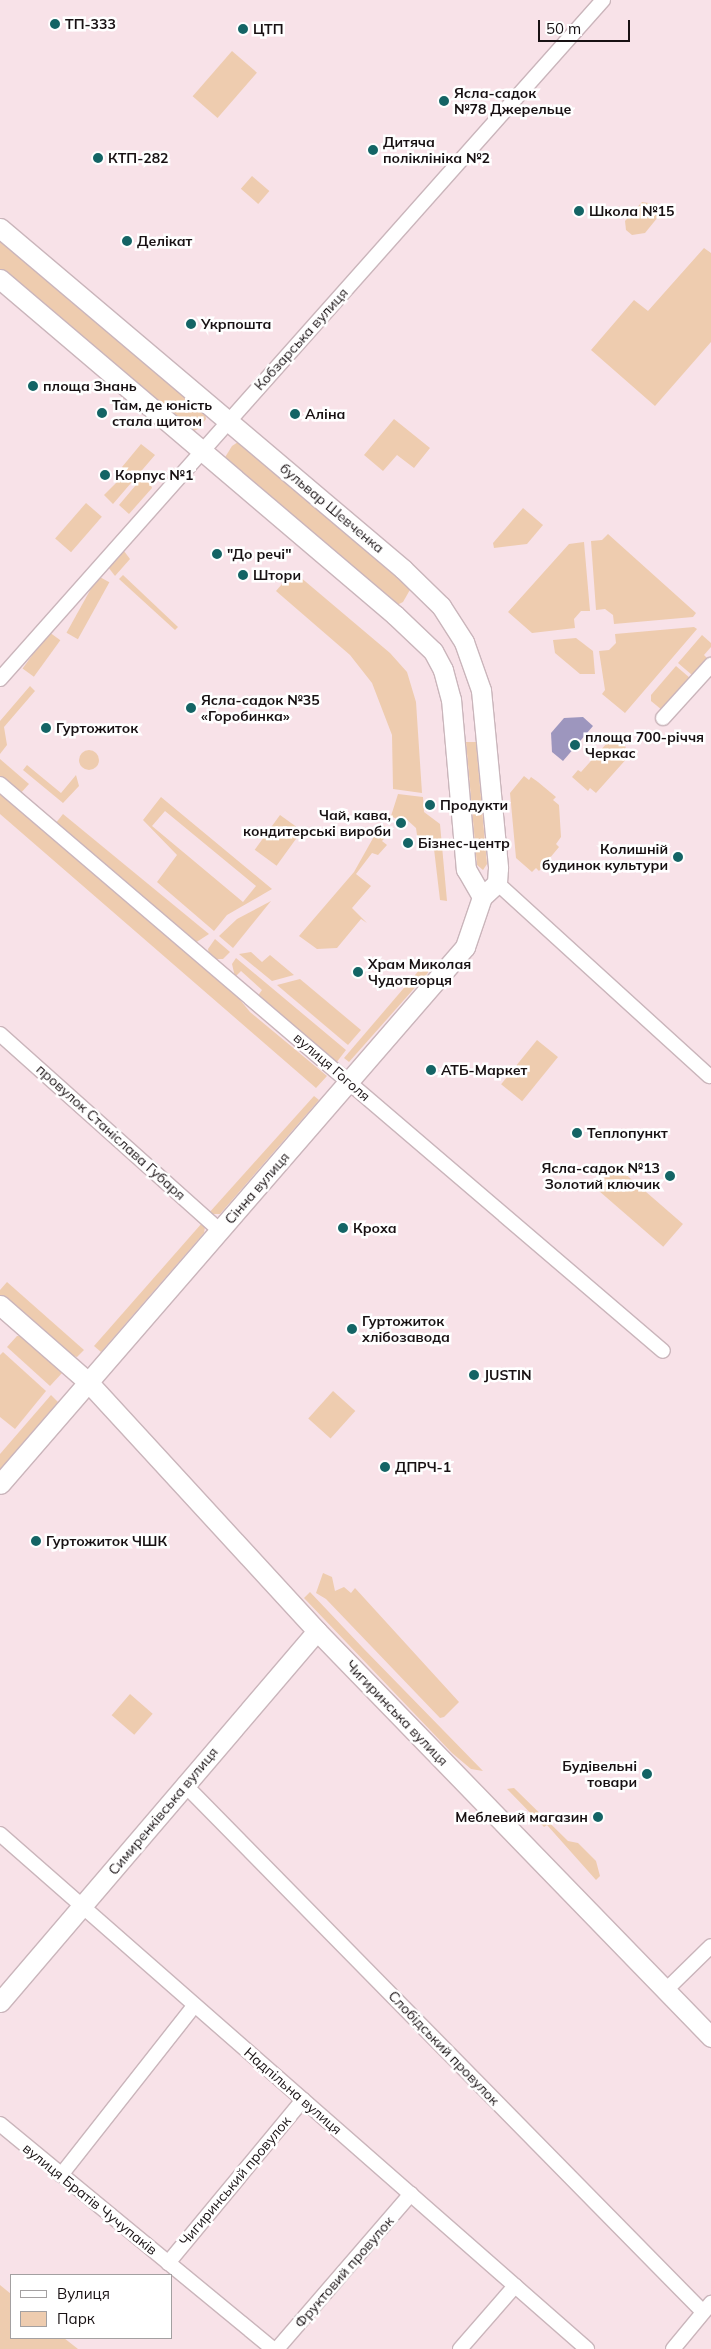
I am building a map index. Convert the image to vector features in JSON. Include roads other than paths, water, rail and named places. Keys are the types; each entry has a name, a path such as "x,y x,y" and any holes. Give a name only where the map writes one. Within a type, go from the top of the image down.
{"main road":[{"name":"бульвар Шевченка","path":"0,228 403,569 432,596 457,628 474,664 484,704 498,851 497,884"},
{"path":"0,279 200,451 396,615 433,652 443,670 451,699 466,869 482,898"},
{"path":"433,652 457,628"},
{"name":"Сінна вулиця","path":"0,1484 465,947 482,898 497,884"},
{"name":"Чигиринська вулиця","path":"0,1305 89,1383 317,1631 711,2037"},
{"name":"Симиренківська вулиця","path":"3,1992 82,1906 184,1784 317,1631"}],"street":[{"name":"Кобзарська вулиця","path":"0,679 200,451 603,0"},
{"path":"663,718 711,665"},
{"name":"вулиця Гоголя","path":"0,784 663,1351"},
{"path":"497,884 709,1076"},
{"name":"провулок Станіслава Губаря","path":"0,1034 220,1231"},
{"name":"Слобідський провулок","path":"184,1784 707,2307"},
{"name":"Надпільна вулиця","path":"0,1834 587,2349"},
{"path":"665,1991 711,1946"},
{"path":"61,2175 195,2005"},
{"name":"Чигиринський провулок","path":"168,2263 303,2100"},
{"name":"вулиця Братів Чучупаків","path":"0,2124 273,2349"},
{"name":"Фруктовий провулок","path":"277,2349 411,2194"},
{"path":"460,2349 514,2286"},
{"path":"673,2349 707,2307"}],"place":[{"name":"ТП-333","path":"55,24"},
{"name":"ЦТП","path":"243,29"},
{"name":"Ясла-садок №78 Джерельце","path":"444,101"},
{"name":"Дитяча поліклініка №2","path":"373,150"},
{"name":"КТП-282","path":"98,158"},
{"name":"Школа №15","path":"579,211"},
{"name":"Делікат","path":"127,241"},
{"name":"Укрпошта","path":"191,324"},
{"name":"площа Знань","path":"33,386"},
{"name":"Там, де юність стала щитом","path":"102,413"},
{"name":"Аліна","path":"295,414"},
{"name":"Корпус №1","path":"105,475"},
{"name":"\"До речі\"","path":"217,554"},
{"name":"Штори","path":"243,575"},
{"name":"Ясла-садок №35 «Горобинка»","path":"191,708"},
{"name":"Гуртожиток","path":"46,728"},
{"name":"площа 700-річчя Черкас","path":"575,745"},
{"name":"Продукти","path":"430,805"},
{"name":"Чай, кава, кондитерські вироби","path":"401,823"},
{"name":"Бізнес-центр","path":"408,843"},
{"name":"Колишній будинок культури","path":"678,857"},
{"name":"Храм Миколая Чудотворця","path":"358,972"},
{"name":"АТБ-Маркет","path":"431,1070"},
{"name":"Теплопункт","path":"577,1133"},
{"name":"Ясла-садок №13 Золотий ключик","path":"670,1176"},
{"name":"Кроха","path":"343,1228"},
{"name":"Гуртожиток хлібозавода","path":"352,1329"},
{"name":"JUSTIN","path":"474,1375"},
{"name":"ДПРЧ-1","path":"385,1467"},
{"name":"Гуртожиток ЧШК","path":"36,1541"},
{"name":"Будівельні товари","path":"647,1774"},
{"name":"Меблевий магазин","path":"598,1817"}]}
